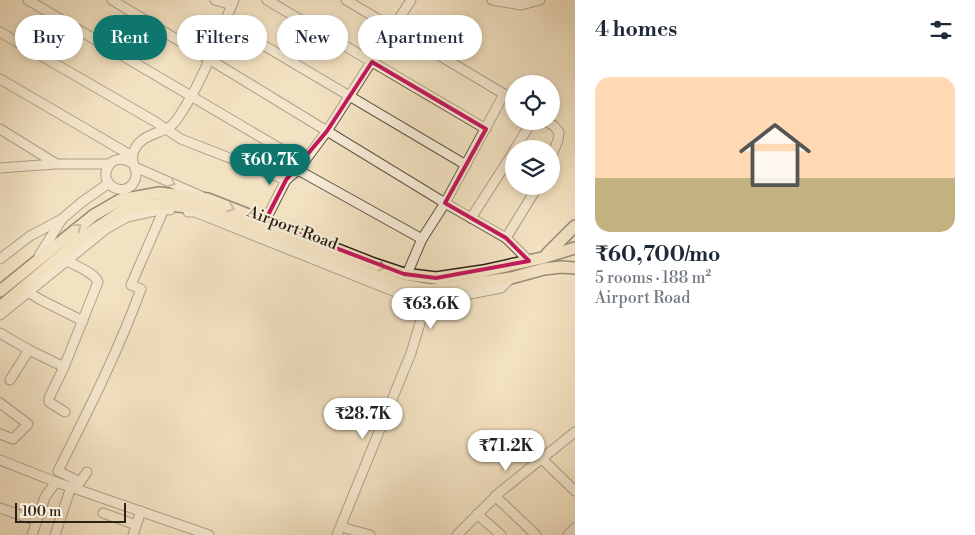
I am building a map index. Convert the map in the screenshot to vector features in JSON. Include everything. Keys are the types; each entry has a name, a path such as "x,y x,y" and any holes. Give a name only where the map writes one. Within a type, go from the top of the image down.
{"main road":[{"name":"Airport Road","path":"0,291 94,214 130,193 159,193 208,199 374,264 407,274 436,278 530,261 575,248"},
{"name":"Airport Road","path":"0,307 86,235 124,210 160,204 205,210 370,274 430,290 511,278 544,268 561,266 575,268"},
{"path":"542,258 575,226"},
{"path":"0,299 19,284 28,267"}],"street":[{"path":"28,0 192,96 422,240"},
{"path":"112,0 177,40"},
{"path":"215,0 233,2 229,15"},
{"path":"267,0 486,129"},
{"path":"346,0 372,15"},
{"path":"402,15 411,0"},
{"path":"492,0 521,5 540,0"},
{"path":"0,32 101,89 181,139 286,180"},
{"path":"267,47 466,165"},
{"path":"110,164 106,173 109,184 130,193 137,177 133,162 139,142 165,130 173,124 192,96 210,60 506,238 530,261"},
{"path":"407,274 422,240 445,203 504,94 447,60"},
{"path":"265,221 286,180 301,166 327,132 372,62"},
{"path":"0,78 133,162 208,199"},
{"path":"0,129 55,164"},
{"path":"0,168 55,164 110,164 118,159 133,162"},
{"path":"471,218 505,164"},
{"path":"0,259 30,236 62,219 82,202 109,184"},
{"path":"506,238 532,195"},
{"path":"87,472 80,482 58,471 106,375 136,303 141,289 131,286 164,209"},
{"path":"0,315 106,229 127,217 164,209 195,212 398,293 427,300 501,288 511,278"},
{"path":"38,259 62,219"},
{"path":"65,412 48,402 98,282 93,275 66,260"},
{"path":"28,292 83,321"},
{"path":"370,535 339,531 411,353 427,300"},
{"path":"0,333 64,367"},
{"path":"10,380 29,350"},
{"path":"0,403 28,424 12,439 0,434"},
{"path":"458,535 495,496 575,432"},
{"path":"541,458 575,491"},
{"path":"0,460 56,482 209,535"},
{"path":"32,535 45,497 56,482"},
{"path":"55,535 71,487"},
{"path":"495,496 536,535"},
{"path":"0,508 37,522"},
{"path":"103,513 134,532 141,511"},
{"path":"478,514 501,535"},
{"path":"568,535 575,528"}],"highlighted area":[{"path":"372,62 486,129 445,203 506,238 529,261 436,278 404,274 265,221 286,180 327,131"}]}
